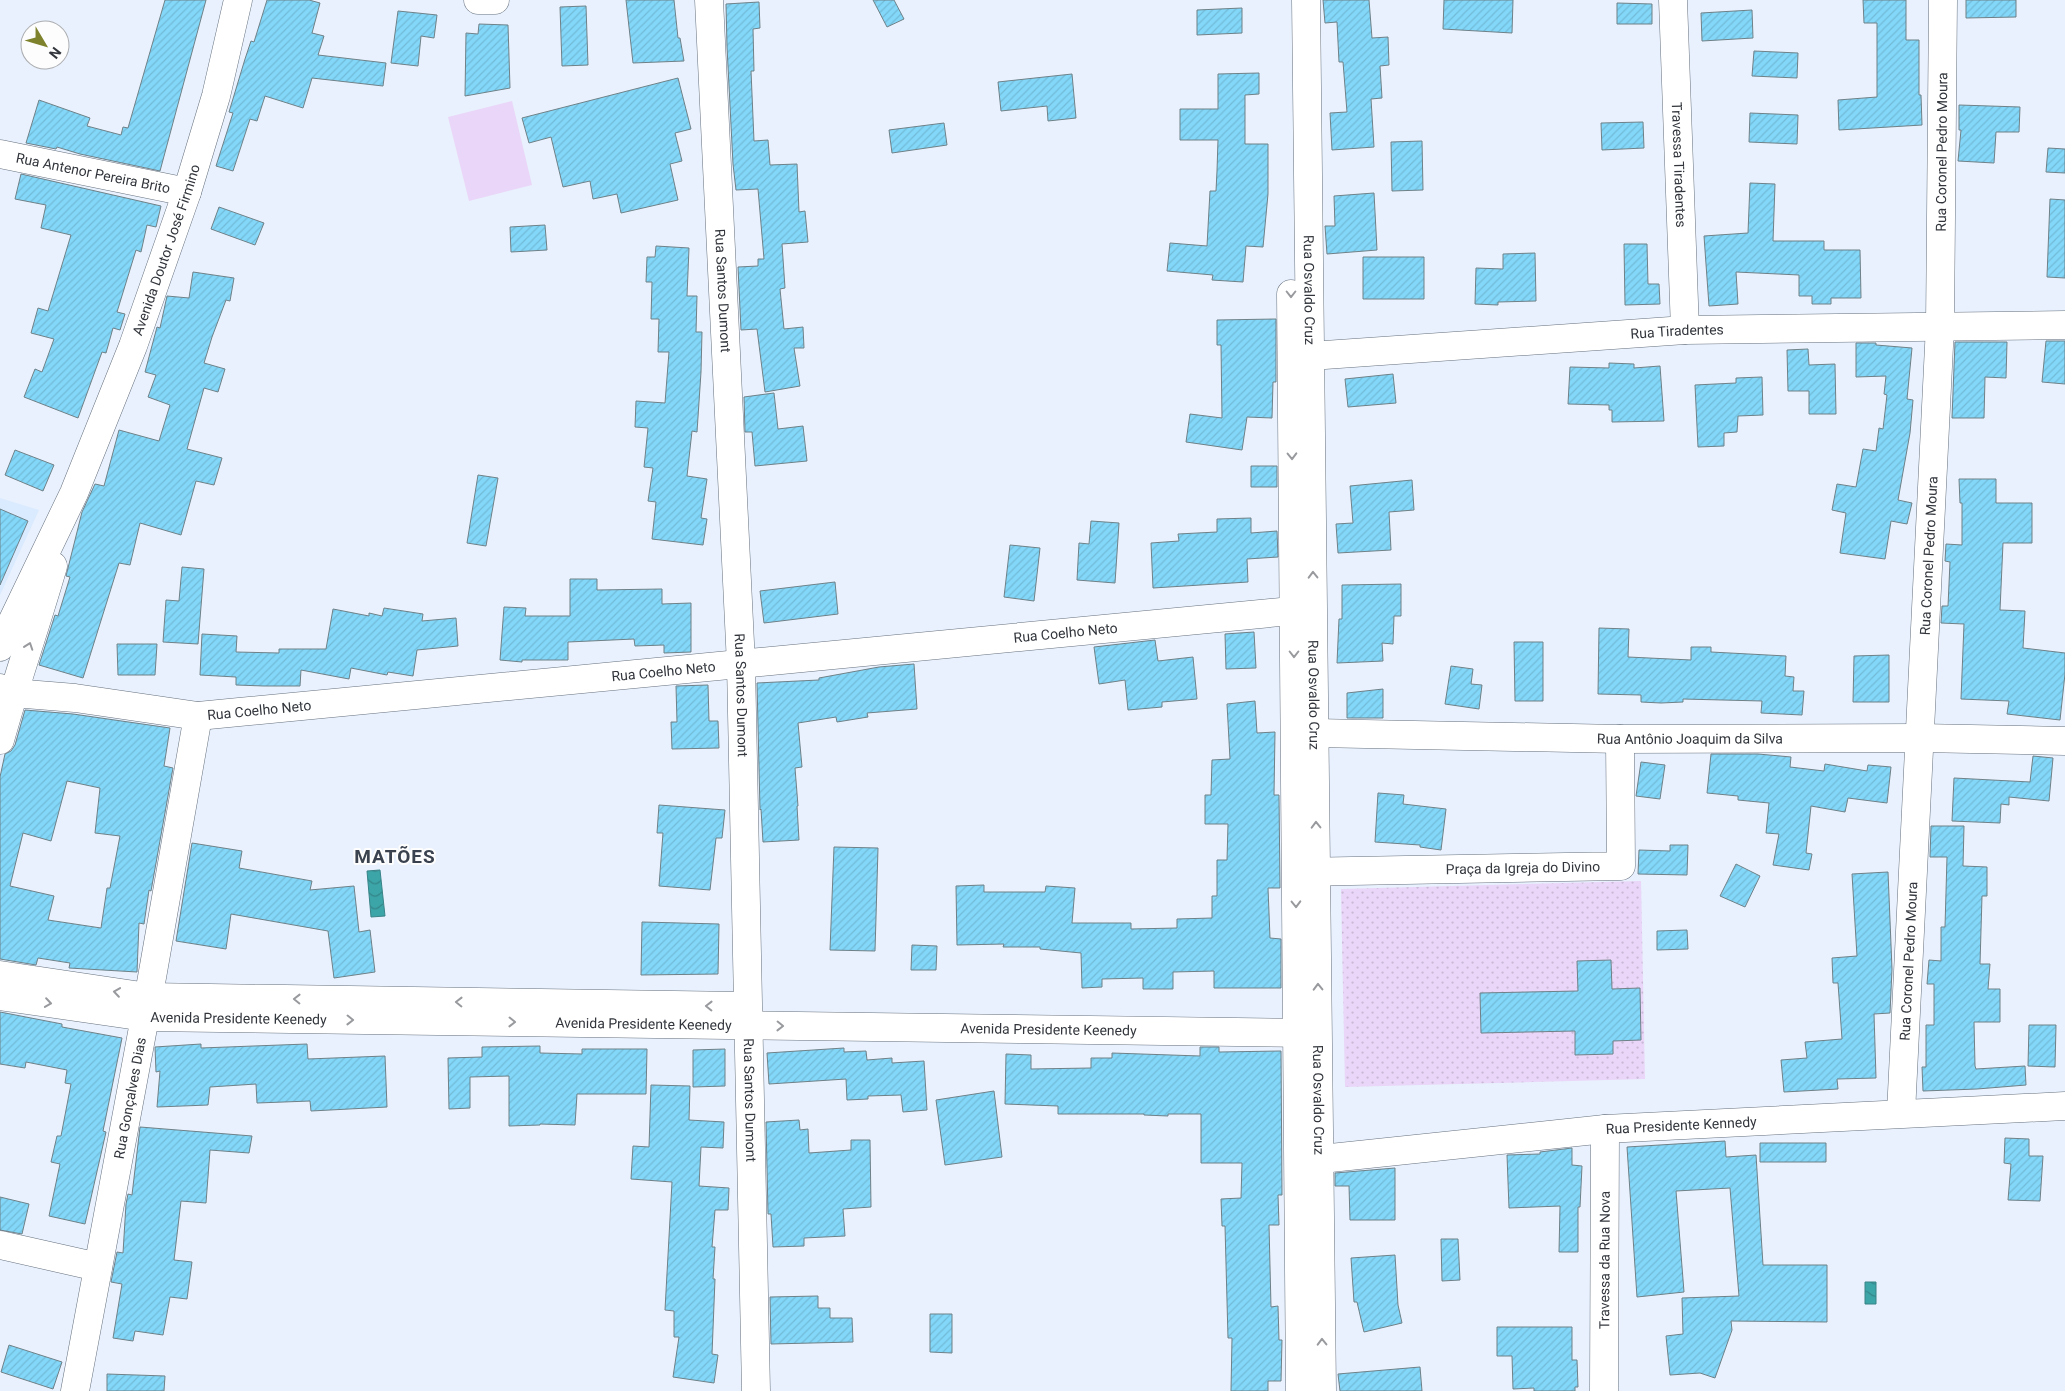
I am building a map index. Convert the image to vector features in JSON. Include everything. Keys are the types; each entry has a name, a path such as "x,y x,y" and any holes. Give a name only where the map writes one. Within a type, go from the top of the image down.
{"street":[{"name":"Avenida Doutor José Firmino","path":"0,647 74,493 134,346 188,192 216,96 238,0"},
{"path":"478,0 495,0"},
{"name":"Rua Santos Dumont","path":"709,0 741,664 756,1391"},
{"name":"Rua Osvaldo Cruz","path":"1288,0 1301,355"},
{"name":"Rua Osvaldo Cruz","path":"1306,0 1301,355 1307,1024 1309,1160 1322,1391"},
{"name":"Travessa Tiradentes","path":"1673,0 1685,330"},
{"name":"Rua Coronel Pedro Moura","path":"1901,1113 1940,326 1942,0"},
{"name":"Rua Antenor Pereira Brito","path":"0,154 188,192"},
{"name":"Rua Tiradentes","path":"1301,355 1685,330 2065,325"},
{"name":"Avenida Doutor José Firmino","path":"0,740 6,690 39,615 74,493"},
{"name":"Rua Coelho Neto","path":"6,690 198,716 1303,610"},
{"name":"Rua Osvaldo Cruz","path":"1303,610 1315,733 1306,872"},
{"name":"Rua Gonçalves Dias","path":"75,1391 198,716"},
{"name":"Rua Antônio Joaquim da Silva","path":"1315,733 1620,739 1920,738 2065,741"},
{"name":"Praça da Igreja do Divino","path":"1306,872 1621,866 1620,739"},
{"name":"Avenida Presidente Keenedy","path":"0,975 146,1007"},
{"name":"Avenida Presidente Keenedy","path":"0,996 146,1007 1307,1024"},
{"name":"Rua Presidente Kennedy","path":"1309,1160 1605,1129 2065,1106"},
{"name":"Travessa da Rua Nova","path":"1604,1391 1605,1129"},
{"name":"Rua Osvaldo Cruz","path":"1300,1391 1309,1160"},
{"path":"0,1246 98,1267"}],"shaded area":[{"path":"512,101 532,185 469,201 448,117"},
{"path":"0,498 39,510 0,595"},
{"path":"1641,881 1645,1079 1345,1087 1341,889"}],"water":[{"path":"380,870 385,916 371,917 367,871"},
{"path":"1865,1282 1876,1282 1876,1304 1865,1304"}],"building":[{"path":"165,0 206,0 160,171 80,154 57,147 56,149 26,143 39,100 90,118 87,126 121,135 123,127 128,128"},
{"path":"267,0 309,0 320,3 312,33 324,36 318,55 386,63 383,86 312,78 303,108 265,96 257,121 250,119 233,171 216,166 233,113 229,112 245,59 251,41 254,42"},
{"path":"626,0 674,0 678,38 680,38 684,61 633,63"},
{"path":"873,0 894,0 904,19 887,27"},
{"path":"1323,0 1369,0 1372,38 1388,37 1389,65 1380,66 1382,98 1371,99 1374,147 1332,150 1330,113 1347,112 1343,62 1339,62 1337,22 1325,23"},
{"path":"1444,0 1513,0 1512,33 1443,29"},
{"path":"1863,0 1906,0 1906,40 1919,40 1919,95 1921,95 1922,125 1839,130 1838,100 1877,97 1877,23 1864,23"},
{"path":"1966,0 2016,0 2016,17 1966,18"},
{"path":"759,2 760,28 753,29 754,71 751,71 754,141 768,140 770,165 797,164 799,212 805,211 808,242 782,244 785,288 780,289 784,329 803,327 804,348 794,348 800,386 765,392 757,329 741,330 738,267 758,266 758,259 764,259 758,189 736,190 733,164 726,4"},
{"path":"1617,3 1652,4 1652,24 1617,24"},
{"path":"586,6 588,65 562,66 560,7"},
{"path":"1242,8 1242,33 1197,35 1197,10"},
{"path":"1752,10 1753,38 1702,41 1701,13"},
{"path":"398,11 437,15 434,38 421,36 418,66 391,63"},
{"path":"479,24 508,25 510,88 465,96 466,33 478,34"},
{"path":"1754,51 1798,53 1797,78 1752,76"},
{"path":"1259,73 1259,94 1245,95 1245,144 1268,144 1268,194 1263,247 1246,246 1243,282 1212,280 1213,275 1167,271 1170,243 1207,246 1210,191 1216,191 1218,140 1180,140 1180,109 1218,109 1218,74"},
{"path":"1072,74 1076,118 1048,121 1047,106 1001,111 998,82"},
{"path":"678,78 691,129 675,133 682,161 670,164 678,200 621,213 617,194 593,199 590,181 563,187 551,137 529,143 522,118"},
{"path":"1959,105 2020,107 2019,132 1996,132 1994,163 1958,161 1961,130 1959,130"},
{"path":"1750,113 1798,115 1797,144 1749,142"},
{"path":"1643,122 1644,148 1602,150 1601,123"},
{"path":"944,123 947,145 892,153 889,130"},
{"path":"1422,141 1423,190 1392,191 1391,142"},
{"path":"2048,148 2065,149 2065,173 2046,172"},
{"path":"21,174 161,206 156,227 147,225 141,252 136,250 117,312 125,314 120,330 113,328 106,353 102,352 78,418 24,397 35,369 42,372 54,339 31,333 38,308 48,311 71,235 41,228 46,205 15,199"},
{"path":"1750,183 1775,184 1773,241 1824,241 1824,250 1860,250 1861,298 1831,298 1831,304 1812,304 1812,296 1799,296 1799,275 1736,272 1738,304 1709,306 1704,236 1748,233"},
{"path":"1374,193 1377,250 1327,254 1325,226 1335,226 1334,196"},
{"path":"2050,199 2065,200 2065,278 2047,277"},
{"path":"219,207 264,223 255,245 211,229"},
{"path":"545,225 547,250 511,252 510,227"},
{"path":"1624,244 1647,244 1648,284 1659,284 1660,304 1625,305"},
{"path":"656,246 689,248 687,296 697,296 696,332 702,332 701,372 697,432 692,431 687,476 707,479 701,518 707,519 703,545 652,539 656,502 648,501 653,468 644,467 648,428 635,427 636,401 665,403 669,352 658,352 659,319 651,319 652,282 646,282 647,257 655,257"},
{"path":"1535,253 1536,301 1498,302 1498,305 1475,304 1476,268 1503,269 1503,254"},
{"path":"1363,257 1424,257 1424,299 1363,299"},
{"path":"193,272 234,278 230,301 226,300 204,363 225,369 218,392 204,388 187,449 222,458 214,485 196,481 181,535 140,523 130,565 119,563 83,678 39,665 55,615 58,616 70,577 66,576 82,512 95,484 104,486 119,430 159,441 170,405 148,397 156,375 145,372 157,327 160,328 167,296 189,298"},
{"path":"1276,319 1276,382 1273,382 1272,418 1247,417 1242,450 1186,442 1190,414 1222,418 1221,345 1217,345 1217,320"},
{"path":"2046,341 2065,341 2065,384 2042,382"},
{"path":"1955,342 2007,342 2006,378 1985,377 1984,418 1952,418"},
{"path":"1856,343 1876,343 1876,345 1912,348 1907,399 1913,400 1910,433 1898,500 1912,503 1907,524 1891,521 1885,559 1840,553 1846,513 1832,510 1837,484 1856,487 1863,449 1876,451 1879,428 1883,429 1887,395 1884,394 1886,376 1856,377"},
{"path":"1808,349 1809,365 1835,364 1836,414 1809,414 1809,391 1788,391 1787,350"},
{"path":"1609,363 1634,364 1634,368 1660,366 1664,421 1612,422 1612,410 1609,410 1609,405 1568,404 1570,367 1609,368"},
{"path":"1393,374 1396,403 1348,407 1345,379"},
{"path":"1762,377 1763,415 1738,416 1737,432 1724,433 1724,446 1698,447 1695,385 1736,383 1736,378"},
{"path":"774,393 778,429 803,426 807,461 755,466 752,432 745,432 744,397"},
{"path":"15,450 54,465 43,491 5,475"},
{"path":"1251,466 1277,466 1277,487 1251,487"},
{"path":"478,475 498,478 486,546 467,543"},
{"path":"1959,479 1996,479 1996,503 2032,503 2032,543 2003,543 2000,610 2025,611 2023,648 2065,653 2065,674 2060,720 2007,714 2009,701 1961,699 1964,624 1941,623 1942,606 1948,606 1950,562 1945,561 1946,544 1962,545 1962,503 1960,503"},
{"path":"1412,480 1414,510 1389,512 1391,550 1338,553 1336,524 1353,523 1350,486"},
{"path":"0,509 28,521 0,585"},
{"path":"1251,518 1251,533 1277,531 1278,557 1247,559 1248,582 1153,588 1151,543 1179,541 1178,534 1217,532 1217,519"},
{"path":"1091,521 1119,523 1115,583 1077,580 1079,543 1089,544"},
{"path":"1010,545 1040,548 1034,601 1004,597"},
{"path":"182,567 204,569 198,644 163,642 166,600 179,601"},
{"path":"570,579 597,579 597,590 662,589 662,604 691,603 691,652 664,653 664,645 635,646 634,639 568,642 568,660 522,660 522,662 500,660 504,607 526,608 525,616 570,616"},
{"path":"835,582 838,614 764,623 760,591"},
{"path":"1401,584 1401,616 1394,616 1393,644 1382,643 1383,661 1337,663 1339,619 1342,619 1342,585"},
{"path":"384,608 423,614 422,621 456,618 458,646 417,650 413,676 388,672 387,675 351,668 349,679 301,670 300,686 264,686 236,685 236,677 200,675 202,634 237,636 236,652 279,653 279,649 326,649 333,609 369,616 369,613 382,616"},
{"path":"1599,628 1629,629 1628,657 1691,660 1691,647 1711,647 1711,652 1786,656 1785,676 1794,677 1793,691 1804,691 1802,715 1761,713 1762,701 1683,699 1683,702 1661,703 1641,702 1641,695 1598,694"},
{"path":"1254,632 1256,668 1226,669 1225,634"},
{"path":"1155,640 1158,661 1193,657 1197,699 1162,702 1162,707 1128,710 1125,680 1099,684 1094,647"},
{"path":"1514,642 1543,642 1543,701 1515,701"},
{"path":"117,644 157,644 155,675 118,675"},
{"path":"1889,655 1889,702 1853,702 1854,656"},
{"path":"914,664 917,709 867,713 868,717 837,722 836,717 798,723 802,767 795,768 799,840 763,842 760,810 757,683 819,680 819,678 879,667"},
{"path":"1451,666 1473,669 1471,684 1482,685 1479,709 1445,704"},
{"path":"708,685 709,721 718,721 719,748 672,749 671,722 677,722 676,686"},
{"path":"1383,689 1383,718 1347,718 1347,693"},
{"path":"1255,701 1257,733 1275,732 1274,795 1279,795 1280,888 1268,888 1270,938 1281,939 1281,988 1214,988 1214,971 1173,972 1173,989 1143,989 1143,978 1102,979 1102,987 1082,988 1081,953 1040,949 1040,947 1003,947 1004,944 957,945 956,886 984,885 984,892 1045,892 1046,886 1075,888 1072,923 1131,923 1131,929 1177,928 1177,919 1212,918 1212,896 1217,896 1217,860 1227,860 1228,824 1205,824 1205,795 1211,795 1212,760 1230,759 1227,704"},
{"path":"25,710 73,714 170,728 164,766 173,768 144,924 139,923 137,972 69,968 70,963 38,958 36,965 0,959 0,777 5,754 11,751 15,745","holes":["67,781 100,788 95,833 120,836 110,888 107,888 101,928 48,920 54,896 10,886 23,833 51,841"]},
{"path":"1711,754 1758,754 1791,757 1790,767 1824,771 1825,764 1867,771 1868,765 1891,767 1887,803 1848,798 1845,812 1811,806 1806,853 1812,854 1809,870 1773,865 1779,834 1766,833 1769,803 1738,800 1738,796 1707,793"},
{"path":"2033,756 2053,758 2049,801 2009,797 2009,805 2001,804 2000,823 1952,821 1954,778 2030,782"},
{"path":"1641,762 1665,765 1660,799 1636,796"},
{"path":"1378,793 1404,795 1403,804 1446,809 1441,850 1420,847 1420,845 1375,842"},
{"path":"659,805 725,810 722,838 716,838 710,890 659,886 663,833 657,833"},
{"path":"1931,826 1964,826 1963,866 1987,867 1987,896 1982,896 1980,964 1990,964 1988,989 2000,989 2000,1022 1974,1022 1976,1069 2025,1066 2026,1085 1923,1091 1922,1067 1926,1067 1926,1025 1934,1025 1934,984 1927,984 1929,960 1941,961 1941,927 1945,927 1947,857 1930,857"},
{"path":"192,843 242,851 239,868 312,881 310,890 354,886 359,932 370,930 375,972 334,978 328,931 231,914 226,949 176,941"},
{"path":"1670,845 1688,845 1687,875 1638,874 1639,850 1670,851"},
{"path":"834,847 878,848 875,951 830,950"},
{"path":"1736,864 1760,876 1745,907 1720,896"},
{"path":"1888,872 1892,969 1890,1013 1874,1014 1876,1078 1837,1079 1838,1089 1784,1092 1781,1060 1807,1058 1805,1042 1842,1039 1838,983 1833,983 1832,958 1857,956 1852,874"},
{"path":"642,922 719,924 718,974 641,975"},
{"path":"1687,930 1688,949 1657,950 1657,931"},
{"path":"912,945 937,946 936,970 911,970"},
{"path":"1611,960 1612,989 1640,988 1641,1040 1613,1041 1613,1054 1575,1055 1575,1031 1481,1033 1480,993 1578,991 1577,961"},
{"path":"0,1012 62,1024 62,1027 122,1038 103,1131 106,1132 85,1224 49,1216 60,1164 51,1162 57,1136 61,1136 71,1084 65,1083 67,1070 26,1062 25,1068 0,1064"},
{"path":"2029,1025 2056,1025 2055,1067 2028,1066"},
{"path":"201,1044 201,1048 307,1044 308,1059 385,1056 387,1107 311,1111 310,1101 257,1103 256,1084 210,1087 208,1105 157,1107 160,1071 156,1072 155,1047"},
{"path":"540,1046 540,1053 582,1054 582,1049 647,1049 646,1094 577,1094 575,1125 540,1124 509,1126 509,1076 470,1077 470,1108 449,1109 448,1058 482,1057 482,1047"},
{"path":"1200,1047 1219,1047 1219,1052 1281,1051 1282,1195 1278,1195 1279,1225 1269,1225 1271,1307 1278,1306 1279,1340 1282,1340 1281,1381 1268,1381 1268,1391 1231,1391 1232,1338 1228,1338 1225,1226 1222,1226 1221,1199 1241,1198 1242,1163 1201,1163 1201,1114 1168,1114 1168,1116 1144,1114 1058,1114 1058,1106 1005,1104 1006,1054 1031,1055 1031,1069 1091,1068 1091,1058 1112,1058 1112,1053 1200,1056"},
{"path":"844,1048 844,1052 866,1051 867,1060 892,1058 892,1063 924,1061 927,1110 903,1112 901,1095 868,1096 868,1099 847,1100 846,1079 769,1084 767,1053"},
{"path":"725,1049 725,1086 693,1087 693,1050"},
{"path":"651,1085 690,1086 689,1120 724,1122 723,1148 701,1147 699,1186 729,1188 728,1210 715,1210 712,1247 715,1247 713,1279 715,1279 712,1354 718,1355 714,1383 673,1377 679,1337 674,1337 674,1311 665,1310 672,1182 631,1179 633,1146 649,1147"},
{"path":"994,1091 1002,1157 945,1165 936,1100"},
{"path":"799,1120 800,1130 808,1129 809,1153 851,1150 851,1140 870,1140 871,1207 843,1209 845,1236 804,1238 804,1246 773,1247 771,1214 768,1214 766,1122"},
{"path":"140,1127 252,1136 249,1153 210,1150 206,1203 181,1201 174,1260 192,1262 187,1299 170,1297 163,1335 135,1331 133,1341 113,1338 122,1284 111,1282 117,1252 123,1253 126,1204 128,1194 132,1195"},
{"path":"2005,1138 2029,1139 2029,1156 2043,1156 2040,1201 2008,1200 2011,1164 2004,1163"},
{"path":"1725,1141 1726,1157 1756,1155 1763,1265 1827,1265 1827,1322 1731,1321 1732,1330 1715,1378 1700,1373 1670,1375 1666,1336 1683,1334 1682,1298 1739,1296 1730,1188 1676,1191 1684,1292 1637,1297 1627,1147"},
{"path":"1760,1143 1826,1143 1826,1162 1760,1162"},
{"path":"1572,1148 1572,1165 1582,1166 1580,1207 1578,1207 1578,1252 1559,1252 1560,1206 1509,1208 1507,1155 1540,1154 1540,1152"},
{"path":"1395,1168 1395,1220 1350,1220 1349,1186 1335,1186 1335,1173"},
{"path":"0,1197 29,1204 22,1234 0,1230"},
{"path":"1441,1239 1458,1239 1460,1280 1442,1281"},
{"path":"1395,1255 1398,1305 1402,1323 1364,1332 1357,1302 1354,1302 1351,1258"},
{"path":"818,1296 818,1308 830,1308 830,1318 852,1318 853,1342 771,1344 770,1297"},
{"path":"930,1314 952,1314 952,1353 930,1352"},
{"path":"1497,1327 1572,1327 1572,1360 1577,1360 1578,1387 1575,1387 1575,1391 1534,1391 1534,1388 1513,1389 1512,1356 1497,1356"},
{"path":"9,1345 62,1362 53,1389 1,1372"},
{"path":"1420,1367 1422,1391 1340,1391 1338,1374"},
{"path":"107,1374 165,1376 164,1391 107,1391"}],"district":[{"name":"MATÕES","path":"395,856"}]}
